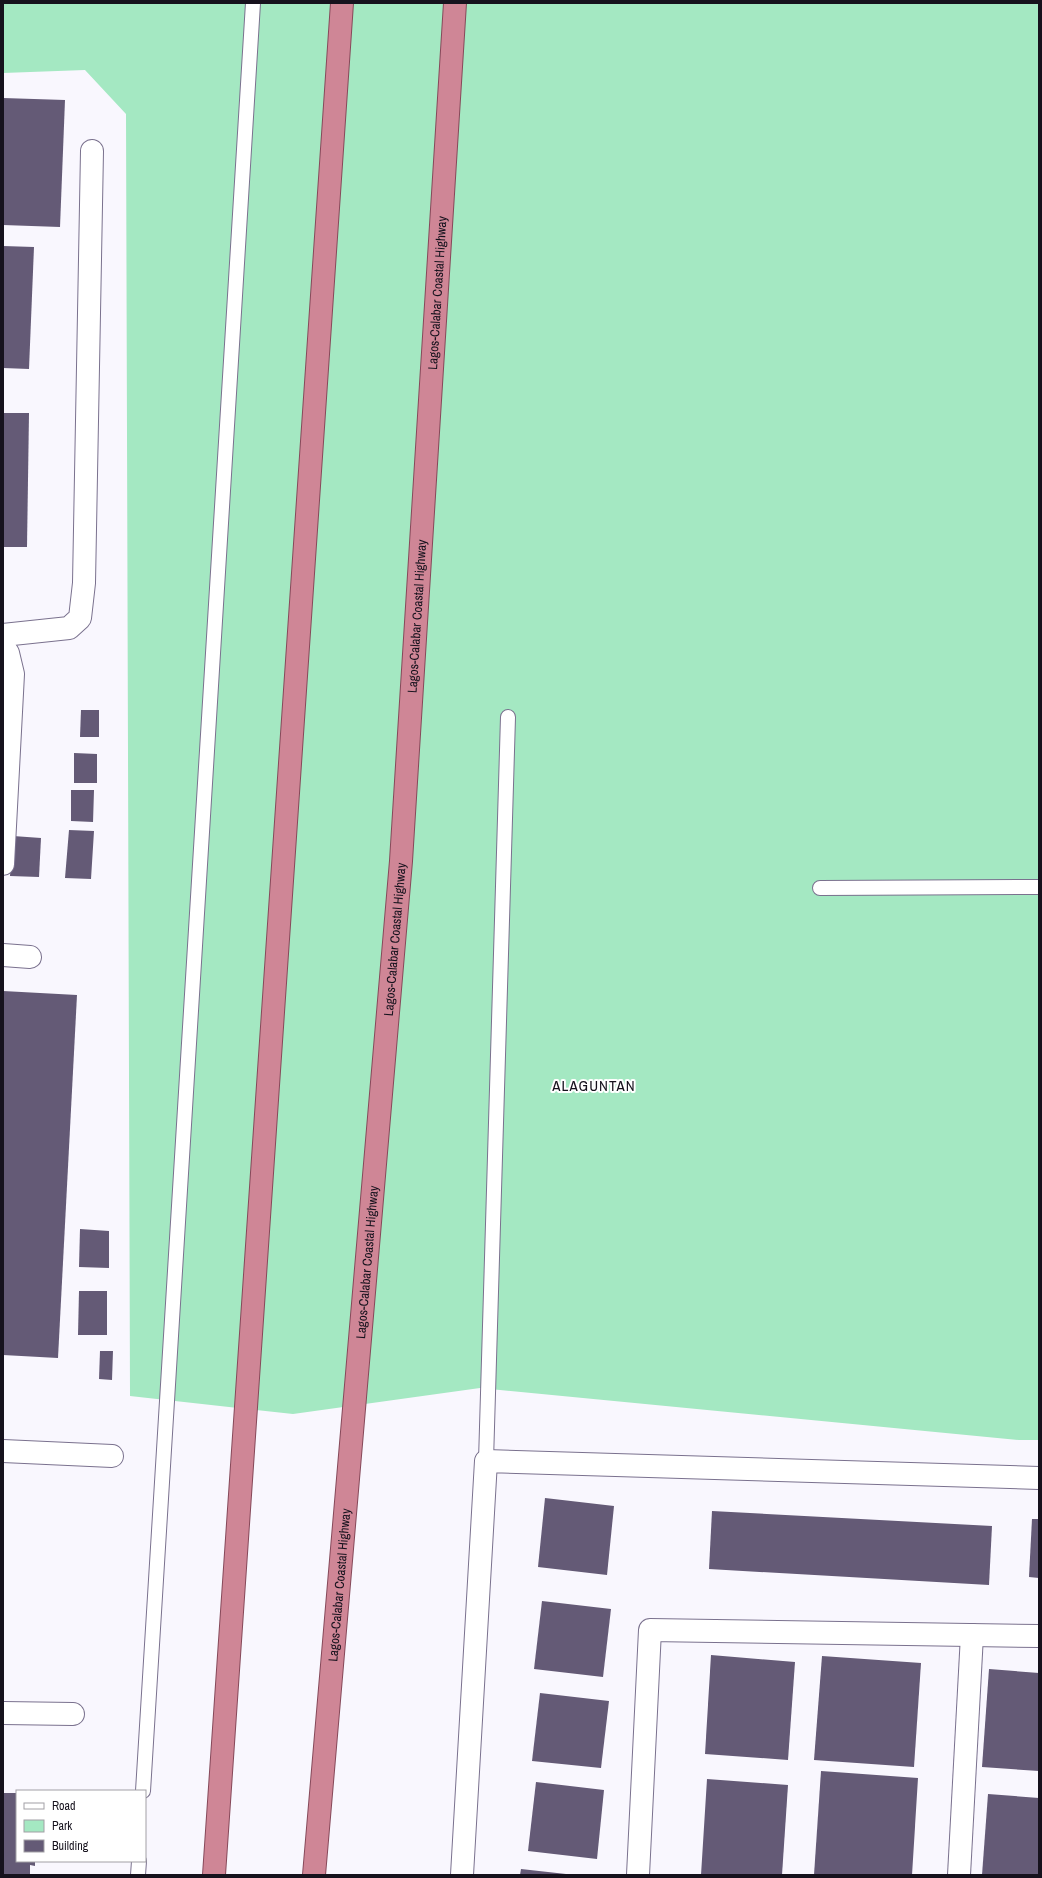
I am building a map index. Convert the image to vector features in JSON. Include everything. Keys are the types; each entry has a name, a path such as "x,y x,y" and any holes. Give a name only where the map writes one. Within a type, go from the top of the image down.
{"highway":[{"path":"214,1875 342,3"},
{"name":"Lagos-Calabar Coastal Highway","path":"314,1875 401,861 455,3"}],"street":[{"path":"3,635 69,628 80,618 84,583 92,150"},
{"path":"3,645 8,653 13,674 3,864"},
{"path":"3,956 30,957"},
{"path":"3,1451 112,1456"},
{"path":"462,1875 486,1460 1039,1478"},
{"path":"638,1875 650,1630 1039,1636"},
{"path":"959,1875 972,1635"},
{"path":"3,1713 73,1714"}],"lane":[{"path":"143,1790 253,3"},
{"path":"486,1460 508,717"},
{"path":"820,888 1039,887"},
{"path":"138,1875 139,1862"}],"green space":[{"path":"3,3 1039,3 1039,1440 1019,1440 480,1388 293,1414 130,1396 126,114 85,70 3,73"}],"building":[{"path":"3,98 65,100 60,227 3,225"},
{"path":"3,246 34,247 29,369 3,368"},
{"path":"3,413 29,413 27,547 3,547"},
{"path":"81,710 99,710 99,737 80,737"},
{"path":"74,753 97,754 97,783 74,783"},
{"path":"71,790 94,790 93,822 71,821"},
{"path":"69,830 94,831 91,879 65,878"},
{"path":"13,836 41,838 39,877 10,876"},
{"path":"3,991 77,995 58,1358 3,1355"},
{"path":"80,1229 109,1231 109,1268 79,1267"},
{"path":"79,1291 107,1291 107,1335 78,1335"},
{"path":"100,1351 113,1351 112,1380 99,1379"},
{"path":"545,1498 614,1506 607,1575 538,1567"},
{"path":"712,1511 992,1526 989,1585 709,1569"},
{"path":"1032,1519 1039,1519 1039,1578 1029,1577"},
{"path":"542,1601 611,1609 603,1677 534,1669"},
{"path":"711,1655 795,1662 788,1760 705,1754"},
{"path":"822,1656 921,1663 914,1767 814,1760"},
{"path":"989,1669 1039,1673 1039,1771 982,1767"},
{"path":"540,1693 609,1701 601,1768 532,1761"},
{"path":"821,1771 918,1778 912,1875 814,1875"},
{"path":"707,1779 788,1785 782,1875 701,1875"},
{"path":"536,1782 604,1790 597,1859 528,1851"},
{"path":"3,1793 16,1793 16,1862 35,1862 35,1866 30,1865 30,1875 3,1875"},
{"path":"988,1794 1039,1798 1039,1875 982,1875"},
{"path":"521,1869 566,1874 520,1875"}],"district":[{"name":"ALAGUNTAN","path":"594,1086"}]}
